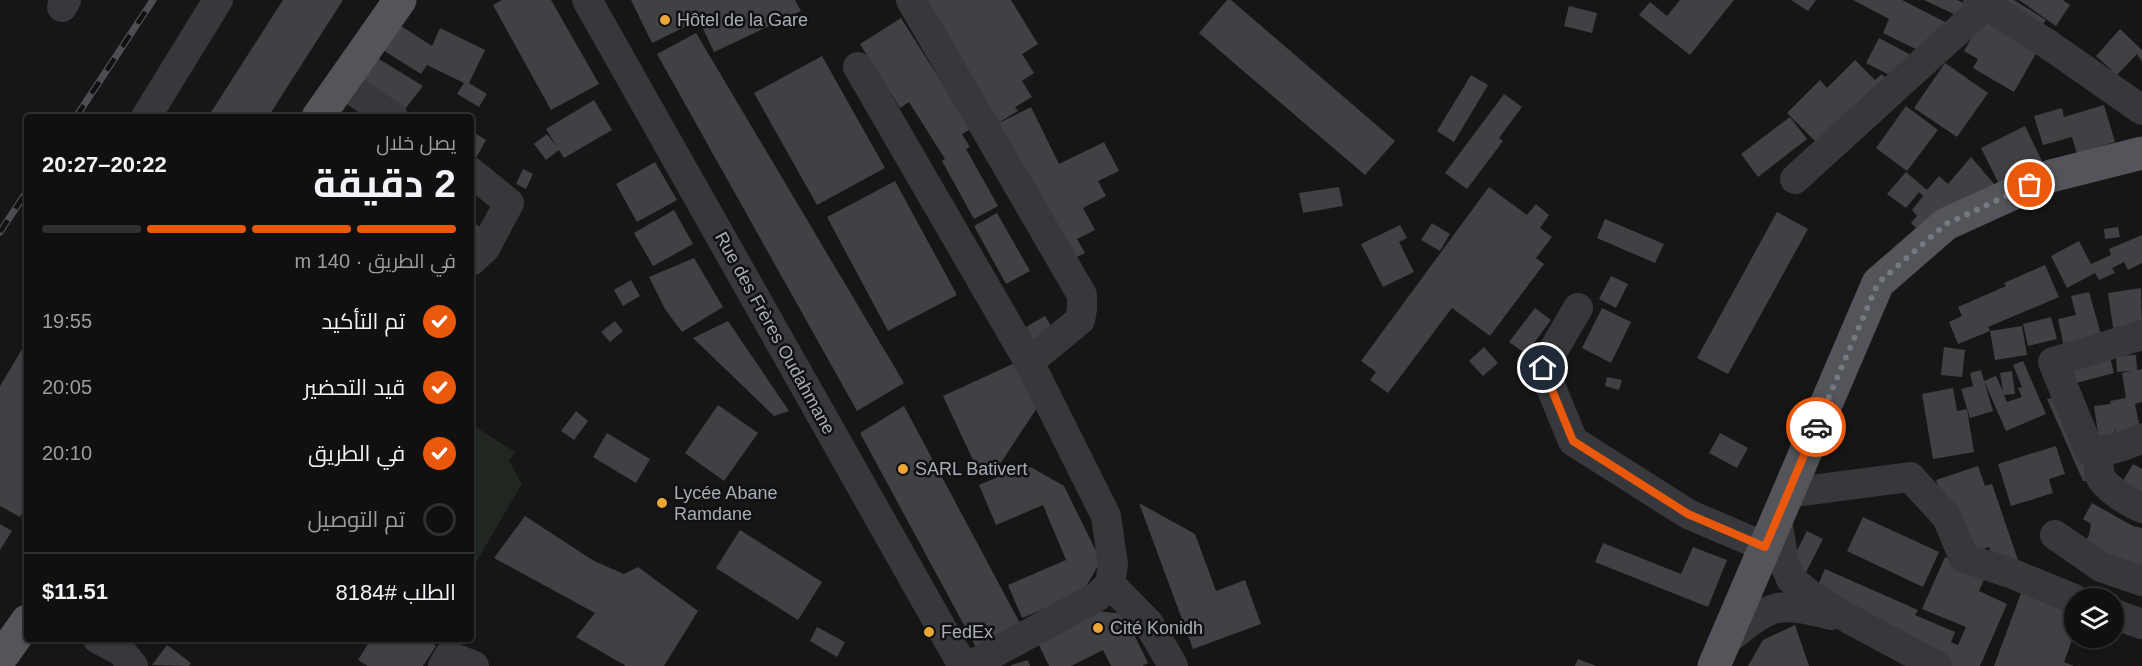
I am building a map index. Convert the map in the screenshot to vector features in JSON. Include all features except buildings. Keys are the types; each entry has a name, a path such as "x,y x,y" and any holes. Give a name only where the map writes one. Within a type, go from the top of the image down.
{"main road":[{"path":"320,114 400,0"},
{"path":"1719,654 1878,283 1946,224 2051,176 2142,153"},
{"path":"0,659 24,625"}],"street":[{"path":"148,114 218,0"},
{"name":"Rue des Frères Oudahmane","path":"588,0 963,666"},
{"path":"911,0 1082,295 1080,320 1029,362"},
{"path":"1796,179 1984,2 2142,110"},
{"path":"858,67 1029,362 1106,516 1113,566 1110,584 1098,596 970,666"},
{"path":"342,83 388,114"},
{"path":"474,174 509,203 484,248 474,258"},
{"path":"1578,308 1543,368 1573,441 1688,514 1778,517 1910,477 1947,517 1964,558 2013,574 2064,596"},
{"path":"2142,334 2053,362 2089,450 2098,451 2126,445 2142,438"},
{"path":"2098,451 2099,474 2104,483 2131,504 2142,508"},
{"path":"1778,517 1784,562 1791,579 1810,595 1851,620 1937,666"},
{"path":"2055,535 2101,567 2142,581"},
{"path":"1110,584 1149,624 1173,666"},
{"path":"1719,654 1755,617 1772,608 1800,606 1851,620"},
{"path":"2124,618 2142,624"},
{"path":"104,642 121,651 133,666"},
{"path":"442,666 449,656 474,666"}],"shaded area":[{"path":"474,426 515,452 509,461 522,484 475,564"}],"railway":[{"path":"78,114 153,0"},
{"path":"0,232 24,196"}],"way so far":[{"path":"1816,427 1878,283 1946,224 2030,185"}],"place":[{"name":"Hôtel de la Gare","path":"665,20"},
{"name":"SARL Bativert","path":"903,469"},
{"name":"Lycée Abane Ramdane","path":"662,503"},
{"name":"Cité Konidh","path":"1098,628"},
{"name":"FedEx","path":"929,632"}],"route":[{"path":"1543,368 1573,441 1688,514 1765,547 1816,427"}]}
